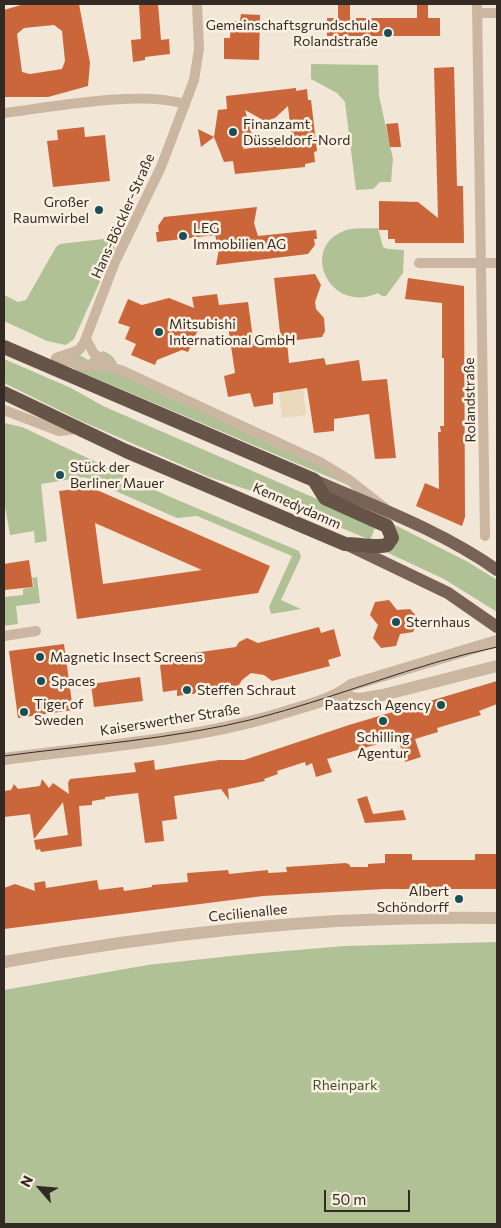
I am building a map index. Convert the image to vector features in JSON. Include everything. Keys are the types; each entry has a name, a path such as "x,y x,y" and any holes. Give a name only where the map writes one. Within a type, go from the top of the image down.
{"highway":[{"name":"Kennedydamm","path":"4,347 314,480"},
{"name":"Kennedydamm","path":"4,393 76,428 345,544"},
{"path":"314,480 325,498 384,525 391,532 390,540 384,546 362,543 345,544"}],"main road":[{"name":"Kennedydamm","path":"314,480 476,555 497,570"},
{"name":"Kennedydamm","path":"345,544 448,594 497,627"}],"street":[{"name":"Hans-Böckler-Straße","path":"86,339 118,254 161,167 194,80 199,48 196,4"},
{"path":"477,8 497,13"},
{"name":"Rolandstraße","path":"477,8 486,536"},
{"path":"4,112 130,99 165,100 185,104"},
{"path":"419,263 467,265 497,263"},
{"path":"42,364 79,350 86,339 94,354 121,370"},
{"name":"Kennedydamm","path":"56,358 81,365 105,366 121,370 320,462 352,482 393,515"},
{"name":"Kennedydamm","path":"4,410 59,431 76,428"},
{"path":"4,636 36,631"},
{"name":"Kaiserswerther Straße","path":"4,759 211,730 275,716 337,696 351,685 497,641"},
{"name":"Kaiserswerther Straße","path":"337,696 360,699 383,695 497,666"},
{"name":"Cecilienallee","path":"4,962 174,937 297,923 400,918 497,918"}],"green space":[{"path":"311,64 378,65 379,96 393,159 391,182 380,182 373,189 356,190 345,102 337,93 311,79"},
{"path":"378,228 383,247 404,250 403,273 386,296 378,293 361,297 346,295 334,288 326,277 322,264 324,251 331,239 348,230"},
{"path":"103,239 111,242 115,248 74,339 66,345 47,341 4,321 4,295 18,302 26,300 56,247 60,244"},
{"path":"103,351 115,359 121,373 286,448 343,479 348,485 76,370 68,364 76,353 88,360"},
{"path":"4,359 71,388 103,406 370,522 375,528 370,540 264,495 209,477 79,420 4,383"},
{"path":"4,423 22,427 168,496 299,551 301,557 281,600 301,609 271,614 269,607 292,556 197,516 177,518 84,477 41,484 47,541 35,543 34,531 10,535 4,501"},
{"path":"391,523 468,562 497,580 497,612 444,579 382,550"},
{"path":"37,577 40,603 16,606 18,624 4,626 4,597 23,595 23,589 34,587 32,578"},
{"name":"Rheinpark","path":"497,942 497,1224 4,1224 4,990 148,965 250,954 345,946"}],"shaded area":[{"path":"303,389 306,415 282,418 279,392"}],"building":[{"path":"24,4 79,4 90,63 88,86 48,97 4,97 4,10","holes":["54,25 62,31 65,61 62,69 30,74 22,72 17,34 24,28"]},
{"path":"139,4 158,4 161,40 169,39 170,54 145,57 145,60 133,62 131,40 141,39"},
{"path":"338,4 350,4 350,18 417,18 417,4 428,4 428,18 440,18 440,36 327,36 327,18 338,18"},
{"path":"241,14 260,15 259,60 224,59 224,38 230,38 231,21 240,21"},
{"path":"454,67 457,186 463,186 464,243 395,243 395,239 388,239 388,230 379,230 379,201 418,202 438,218 434,68"},
{"name":"Finanzamt Düsseldorf-Nord","path":"296,88 296,91 307,89 308,100 311,100 317,151 314,152 315,162 305,164 305,167 235,174 233,161 224,162 214,137 218,110 227,109 226,96","holes":["288,106 292,143 243,149 252,135 245,110 263,120 269,120 275,118"]},
{"path":"398,123 401,147 390,147 386,124"},
{"path":"84,127 85,137 105,135 110,181 53,187 47,141 58,140 57,130"},
{"path":"198,129 214,137 201,147"},
{"name":"LEG Immobilien AG","path":"257,207 254,223 258,236 316,230 317,239 314,239 315,245 308,254 216,265 219,249 215,235 157,242 156,232 159,232 158,226 164,217"},
{"path":"315,274 321,285 315,302 316,309 324,318 325,331 322,337 281,342 274,278"},
{"path":"408,278 464,286 465,517 462,526 416,506 425,483 439,489 438,432 441,432 440,426 444,426 444,358 442,358 442,303 405,299"},
{"path":"217,294 219,305 248,302 254,346 287,341 289,363 324,358 326,365 359,360 362,381 387,379 396,458 375,459 369,414 334,419 334,431 314,433 307,388 273,393 273,404 254,407 250,393 228,397 224,376 235,373 227,319 201,323 188,352 182,350 157,360 155,365 131,355 136,344 125,339 130,327 118,323 128,299 142,305 169,298 194,308 192,297"},
{"path":"90,487 270,566 258,593 77,619 59,491","holes":["95,523 202,570 103,584"]},
{"path":"29,560 33,587 4,590 4,564"},
{"name":"Sternhaus","path":"389,600 397,610 410,609 419,619 413,632 400,634 396,646 381,648 373,638 378,625 370,615 375,602"},
{"path":"319,627 321,633 334,629 341,656 328,660 330,666 272,681 264,675 251,673 242,680 237,688 177,696 177,690 163,692 160,665 173,663 172,656 236,647 239,642 247,638 258,643"},
{"name":"Spaces","path":"64,644 73,710 18,718 9,651"},
{"path":"140,677 143,701 94,707 91,684"},
{"path":"497,681 497,704 479,711 481,715 437,728 438,732 415,739 421,757 405,762 398,738 327,759 332,772 316,777 312,763 306,766 305,762 277,771 278,774 264,779 265,781 228,789 229,800 221,789 174,796 177,819 162,821 164,841 145,843 138,793 105,797 105,799 92,801 92,805 79,806 82,846 41,852 40,849 36,850 34,840 68,835 63,802 34,839 30,814 4,817 4,791 11,790 14,784 18,789 40,786 42,779 49,788 53,783 69,794 68,783 70,779 136,772 134,763 154,760 155,770 219,760 244,760 349,725"},
{"path":"367,796 373,814 403,810 406,820 365,823 357,799"},
{"path":"385,854 412,854 412,860 475,860 475,854 497,854 497,889 384,889 263,896 4,929 4,888 15,884 35,891 34,883 45,881 46,888 97,880 99,890 123,887 124,891 152,887 152,885 188,882 187,873 228,870 229,874 268,870 268,873 287,872 286,867 346,863 350,867 368,867 368,864 385,863"}],"tram line":[{"path":"4,756 161,737 224,726 285,711 436,662 497,647"}],"place":[{"name":"Gemeinschaftsgrundschule Rolandstraße","path":"388,33"},
{"name":"Finanzamt Düsseldorf-Nord","path":"233,132"},
{"name":"Großer Raumwirbel","path":"99,210"},
{"name":"LEG Immobilien AG","path":"183,236"},
{"name":"Mitsubishi International GmbH","path":"159,332"},
{"name":"Stück der Berliner Mauer","path":"60,475"},
{"name":"Sternhaus","path":"396,622"},
{"name":"Magnetic Insect Screens","path":"40,657"},
{"name":"Spaces","path":"41,681"},
{"name":"Steffen Schraut","path":"187,690"},
{"name":"Paatzsch Agency","path":"441,705"},
{"name":"Tiger of Sweden","path":"24,712"},
{"name":"Schilling Agentur","path":"383,721"},
{"name":"Albert Schöndorff","path":"459,899"}]}
